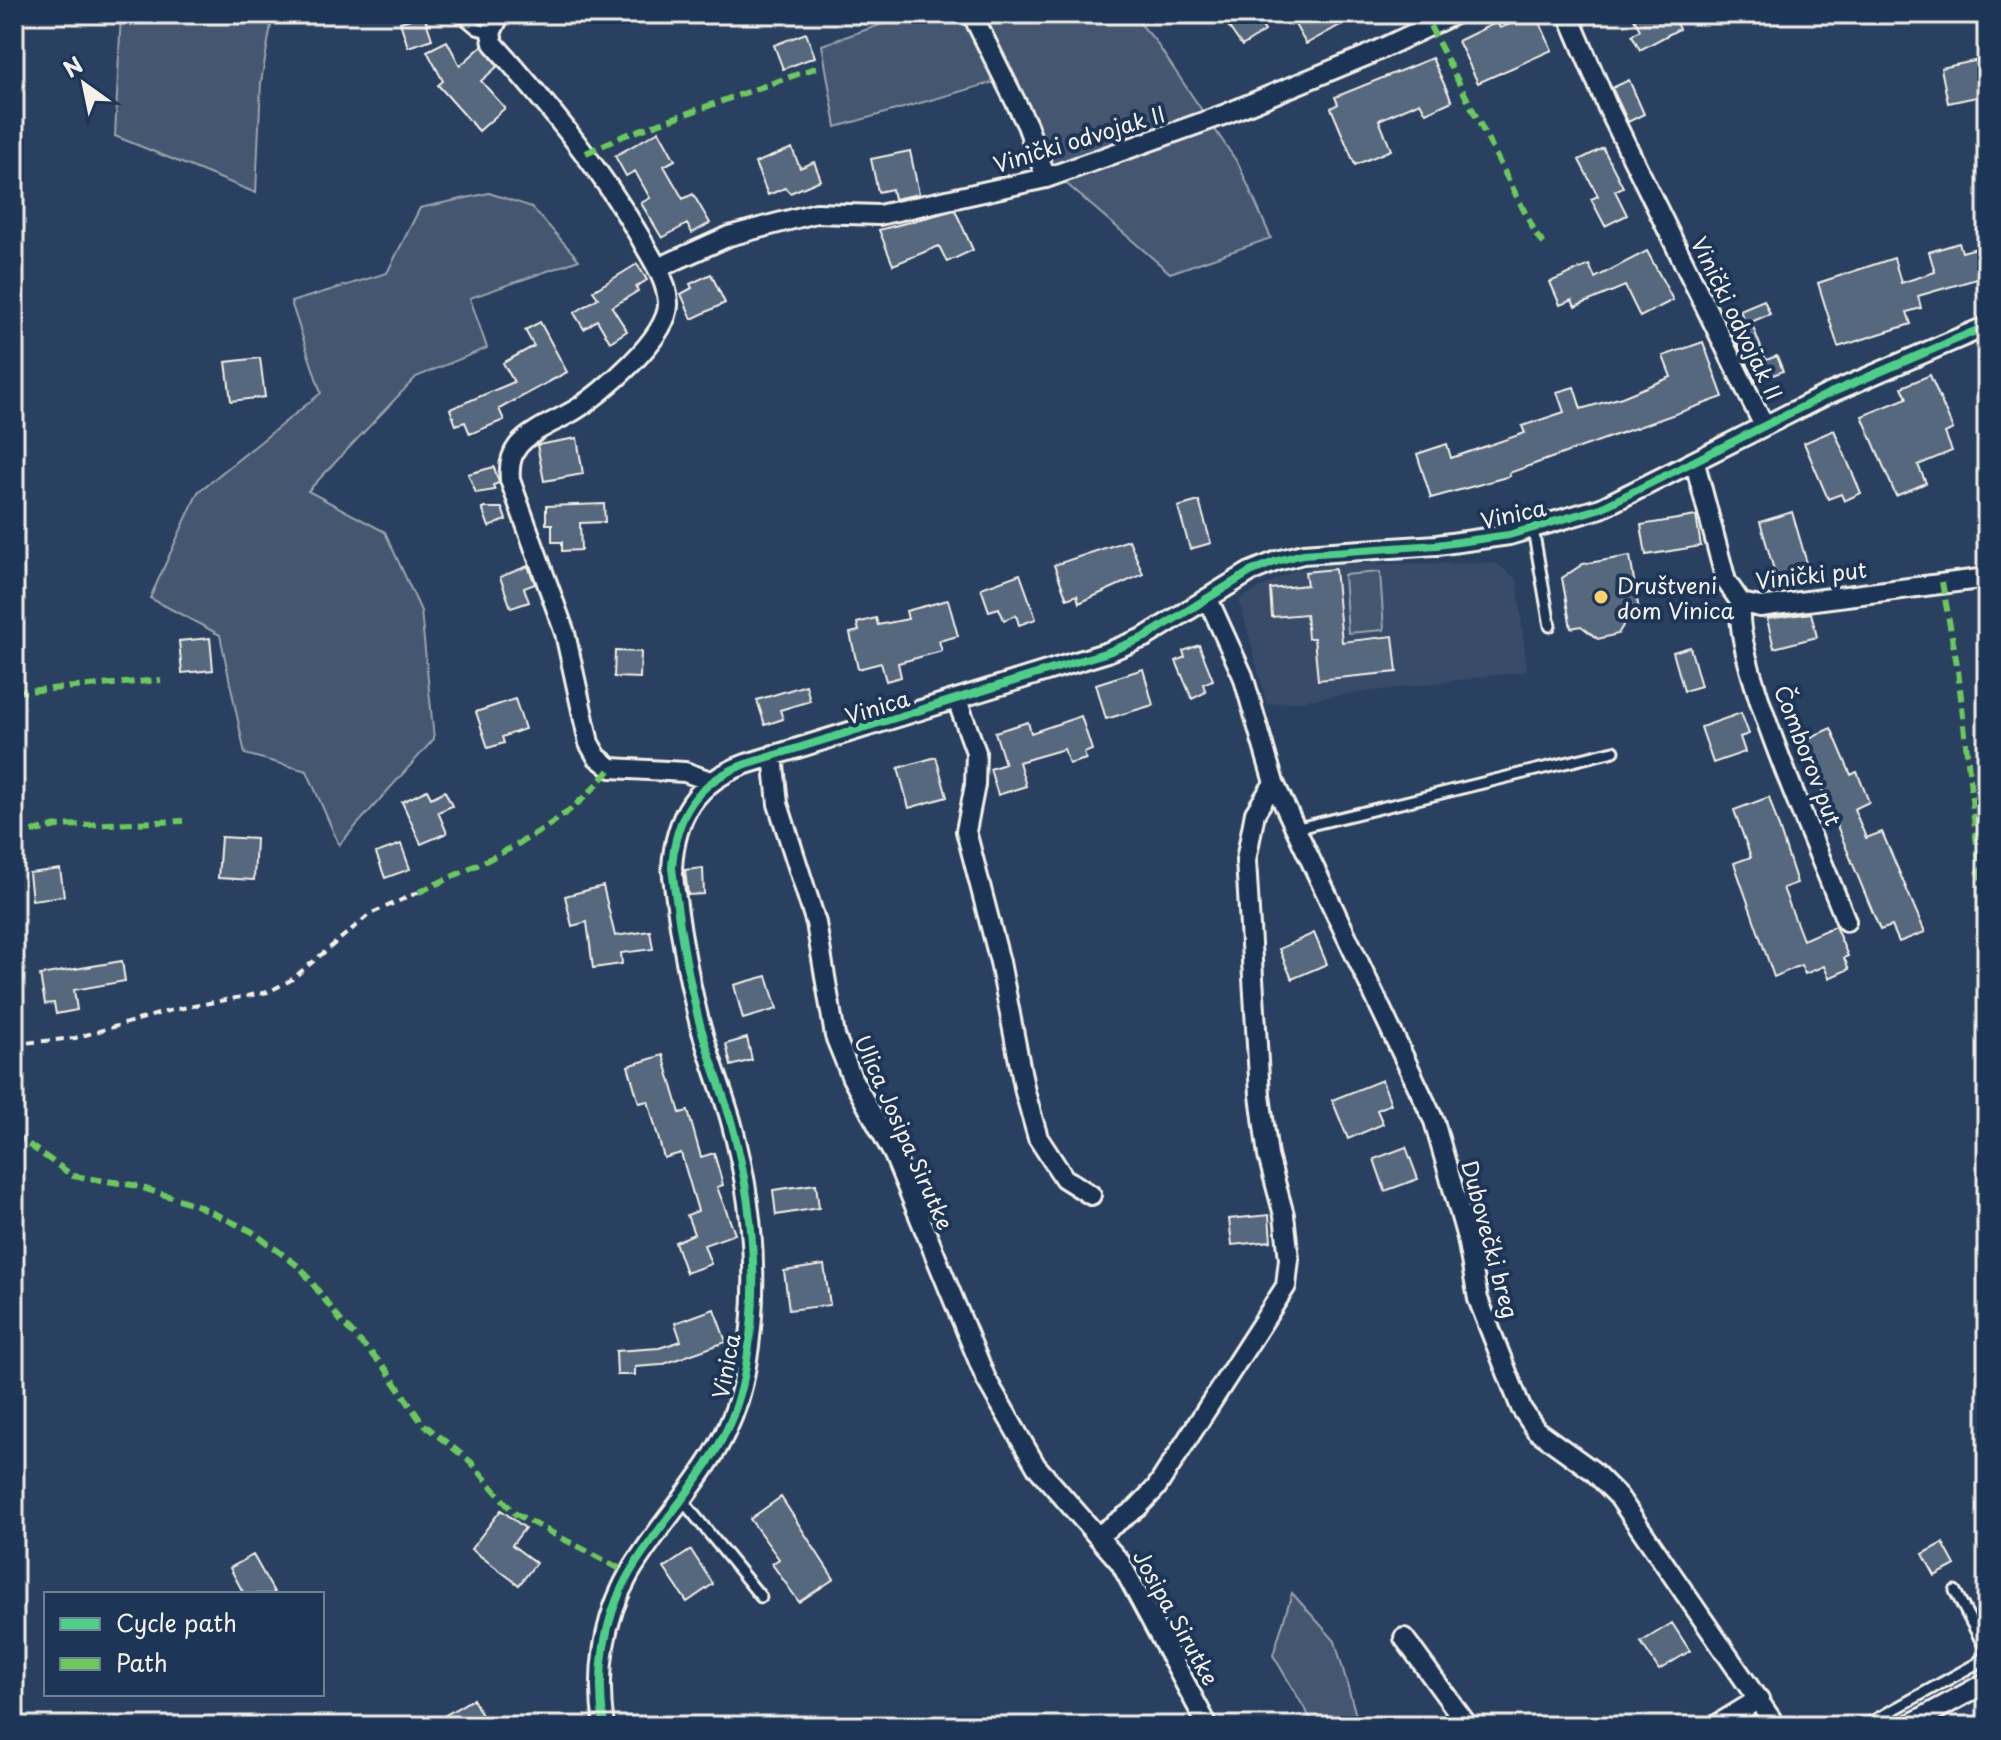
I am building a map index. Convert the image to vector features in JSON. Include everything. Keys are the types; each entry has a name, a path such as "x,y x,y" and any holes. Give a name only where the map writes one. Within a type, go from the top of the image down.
{"street":[{"path":"500,14 491,33 493,43 586,153 658,268 668,304 666,320 655,336 599,393 518,446 509,467 510,480 565,633 589,743 597,757 611,768 685,772 710,781"},
{"path":"972,14 1027,125 1046,178"},
{"name":"Vinički odvojak II","path":"658,268 729,236 816,213 879,215 1046,178 1223,115 1455,14"},
{"name":"Vinički odvojak II","path":"1568,14 1608,108 1764,426"},
{"name":"Vinica","path":"604,1726 601,1676 604,1637 615,1605 630,1574 713,1460 733,1418 746,1368 754,1291 751,1225 743,1172 698,1017 672,868 674,843 682,821 710,781 773,755 1120,647 1145,637 1250,572 1303,554 1437,545 1533,529 1601,508 1826,395 1987,326"},
{"name":"Vinički put","path":"1695,463 1726,581 1741,603 1760,607 1987,578"},
{"name":"Dubovečki breg","path":"1208,599 1243,676 1274,783 1387,1016 1434,1121 1467,1238 1478,1299 1521,1408 1536,1430 1593,1471 1618,1496 1776,1726"},
{"name":"Čomborov put","path":"1741,603 1740,630 1770,729 1846,921"},
{"path":"957,700 976,752 975,785 966,831 1000,962 1025,1092 1038,1138 1064,1178 1091,1195"},
{"name":"Ulica Josipa Sirutke","path":"773,755 778,804 816,923 835,1036 852,1078 894,1155 986,1379 1036,1466 1099,1535"},
{"path":"1099,1535 1137,1508 1156,1488 1286,1286 1289,1259 1284,1215 1268,1156 1260,1095 1246,860 1255,813 1274,783"},
{"name":"Josipa Sirutke","path":"1099,1535 1120,1562 1208,1726"},
{"path":"1404,1638 1468,1726"},
{"path":"1907,1726 1987,1682"},
{"path":"1715,1726 1759,1699"}],"lane":[{"path":"459,14 477,29 491,33"},
{"path":"1533,529 1550,626"},
{"path":"1294,829 1614,751"},
{"path":"682,1500 761,1597"},
{"path":"1864,1726 1987,1653 1955,1591"}],"path":[{"path":"14,1044 75,1038 172,1010 268,992 291,980 370,914 419,892"}],"shaded area":[{"path":"121,14 273,14 261,82 256,193 115,136"},
{"path":"911,14 1132,14 1153,38 1239,165 1271,238 1170,273 1033,155 1001,80 836,127 822,45"},
{"path":"489,193 532,207 579,260 470,298 487,348 416,377 308,491 385,532 421,611 434,739 339,845 307,771 245,754 220,635 150,598 198,492 321,393 291,302 387,273 420,208"},
{"path":"1496,563 1517,579 1527,671 1267,705 1239,599 1293,571 1324,564"},
{"path":"1380,572 1384,630 1348,633 1344,575"},
{"path":"1292,1593 1335,1641 1359,1726 1315,1726 1273,1655"}],"building":[{"path":"1220,14 1254,14 1265,31 1242,46"},
{"path":"1289,14 1360,14 1306,44"},
{"path":"1536,14 1552,50 1478,83 1458,41 1497,22 1500,28"},
{"path":"1632,14 1671,14 1679,29 1640,50 1632,35 1640,30"},
{"path":"424,15 432,39 408,47 400,22"},
{"path":"806,33 815,57 783,69 774,45"},
{"path":"447,41 460,66 482,46 498,66 481,81 505,108 479,131 438,85 443,81 427,51"},
{"path":"1432,58 1452,101 1426,113 1420,102 1379,120 1391,150 1355,165 1331,108 1338,104 1335,97"},
{"path":"1979,60 1986,95 1948,103 1941,68"},
{"path":"1629,80 1644,114 1628,122 1612,88"},
{"path":"659,131 675,160 664,166 683,199 693,194 710,223 692,233 687,224 662,238 641,203 650,198 635,171 626,176 615,156"},
{"path":"792,148 800,168 814,162 821,180 790,193 785,188 768,195 755,163"},
{"path":"1603,148 1623,187 1615,191 1627,215 1605,226 1591,199 1598,196 1579,160"},
{"path":"910,151 919,194 894,199 892,189 878,192 871,159"},
{"path":"955,210 973,250 947,262 939,246 893,265 879,230"},
{"path":"1959,243 1962,252 1987,245 1987,276 1918,296 1921,308 1907,312 1911,324 1838,347 1818,283 1894,258 1901,283 1935,272 1929,252"},
{"path":"1647,251 1673,300 1640,317 1625,286 1575,307 1572,300 1560,305 1550,282 1589,265 1595,278"},
{"path":"637,264 647,280 636,287 638,291 612,307 627,331 610,342 597,320 584,329 574,313 598,298 593,291"},
{"path":"711,274 725,303 692,319 681,294 692,288 690,284"},
{"path":"1764,300 1770,314 1751,322 1766,360 1777,356 1783,371 1756,382 1728,324 1743,318 1740,310"},
{"path":"540,322 567,372 499,409 504,420 470,434 465,422 456,425 450,409 514,382 503,363 534,346 525,330"},
{"path":"1703,342 1723,397 1509,473 1510,476 1431,498 1417,454 1447,444 1451,458 1525,433 1522,426 1564,412 1557,392 1574,387 1581,409 1622,397 1671,377 1663,356"},
{"path":"260,358 265,397 231,401 226,362"},
{"path":"1930,375 1953,429 1945,433 1952,451 1918,465 1926,483 1896,496 1862,416 1907,398 1902,387"},
{"path":"1834,430 1861,493 1844,501 1841,494 1828,499 1804,443"},
{"path":"577,438 583,474 544,481 537,445"},
{"path":"494,467 499,483 493,485 495,490 476,493 468,474"},
{"path":"1199,501 1211,543 1190,549 1178,507"},
{"path":"604,504 605,522 580,523 581,550 562,551 562,542 552,542 552,524 546,524 546,506"},
{"path":"482,508 502,508 506,520 489,527"},
{"path":"1792,512 1811,577 1779,587 1760,522"},
{"path":"1696,516 1701,546 1646,555 1641,525"},
{"path":"1129,540 1143,574 1079,603 1077,595 1067,599 1054,565"},
{"name":"Društveni dom Vinica","path":"1630,556 1640,617 1627,619 1618,634 1598,639 1581,626 1571,628 1562,578 1583,564"},
{"path":"528,566 535,584 524,588 529,602 511,608 500,577"},
{"path":"1335,569 1342,642 1393,636 1397,672 1318,680 1314,638 1308,638 1306,614 1272,617 1270,589 1307,585 1305,572"},
{"path":"1020,574 1036,619 1019,625 1016,615 1004,620 999,608 989,611 981,588"},
{"path":"948,600 958,636 939,641 942,651 898,663 901,677 886,681 881,663 858,669 850,633 859,631 857,623 876,618 878,625 908,619 906,611"},
{"path":"1811,613 1817,637 1774,648 1767,619"},
{"path":"210,638 213,670 182,673 179,641"},
{"path":"1199,645 1213,680 1203,684 1206,692 1192,699 1176,661 1185,657 1183,651"},
{"path":"1690,647 1701,686 1684,691 1673,652"},
{"path":"615,651 641,652 640,678 614,677"},
{"path":"1143,669 1153,705 1106,719 1096,684"},
{"path":"806,685 810,701 780,710 783,719 765,725 757,700"},
{"path":"515,699 525,729 502,737 504,743 488,748 476,712"},
{"path":"1741,713 1749,734 1740,737 1745,752 1713,763 1701,727"},
{"path":"1081,716 1092,750 1084,753 1086,759 1069,764 1064,749 1019,762 1026,786 998,795 990,769 1005,764 995,732 1028,722 1031,733"},
{"path":"1831,728 1851,775 1857,772 1869,802 1854,809 1866,838 1882,832 1925,932 1899,942 1892,926 1880,930 1802,741"},
{"path":"936,757 947,797 909,808 898,768"},
{"path":"427,790 431,798 445,791 452,806 438,812 447,833 421,844 402,802"},
{"path":"1769,797 1797,883 1783,888 1803,940 1835,926 1848,956 1844,958 1849,969 1829,978 1824,966 1805,974 1801,965 1774,977 1734,863 1751,857 1734,810"},
{"path":"221,837 256,839 254,880 218,878"},
{"path":"401,844 410,869 385,878 376,853"},
{"path":"703,868 704,894 688,895 685,870"},
{"path":"60,869 64,896 32,900 29,873"},
{"path":"603,886 615,936 650,931 653,949 621,953 622,964 593,968 587,922 572,926 565,896"},
{"path":"1314,933 1327,964 1292,979 1279,949"},
{"path":"122,961 125,981 74,990 77,1010 56,1014 54,1003 45,1004 40,975"},
{"path":"767,976 777,1009 743,1019 734,985"},
{"path":"747,1038 752,1060 731,1066 726,1044"},
{"path":"663,1055 680,1113 688,1111 701,1157 714,1153 723,1185 717,1187 735,1234 704,1245 711,1264 686,1273 675,1242 694,1234 687,1215 698,1211 681,1153 664,1158 648,1101 639,1103 628,1066"},
{"path":"1382,1080 1391,1104 1377,1110 1383,1124 1348,1139 1332,1100"},
{"path":"1406,1147 1418,1179 1385,1191 1374,1159"},
{"path":"816,1184 819,1208 776,1215 773,1190"},
{"path":"1269,1215 1271,1241 1232,1245 1229,1219"},
{"path":"824,1265 830,1305 789,1310 784,1271"},
{"path":"714,1309 726,1342 661,1365 635,1367 635,1375 617,1375 616,1351 659,1348 681,1341 675,1323"},
{"path":"781,1497 834,1579 799,1602 772,1564 779,1559 750,1519"},
{"path":"501,1510 525,1528 512,1545 536,1563 519,1585 471,1549"},
{"path":"1943,1543 1955,1565 1935,1576 1923,1554"},
{"path":"691,1550 713,1584 687,1602 664,1568"},
{"path":"253,1555 274,1592 243,1592 230,1568"},
{"path":"1672,1623 1690,1651 1659,1670 1641,1642"},
{"path":"473,1699 488,1726 427,1726"}],"marked path":[{"path":"1430,26 1537,236 1548,248"},
{"path":"586,153 623,136 818,67"},
{"path":"1942,582 1958,670 1987,937"},
{"path":"14,692 161,680"},
{"path":"419,892 498,855 548,826 592,790 611,768"},
{"path":"14,836 57,826 183,821"},
{"path":"14,1134 73,1176 133,1185 194,1204 251,1231 301,1268 340,1320 386,1369 422,1423 471,1462 514,1513 630,1574"}],"cycle path":[{"path":"604,1726 602,1667 613,1610 629,1574 699,1477 728,1427 739,1398 750,1335 752,1243 745,1182 731,1121 694,999 672,868 678,832 691,803 701,791 746,764 1108,652 1145,637 1250,572 1277,561 1303,554 1437,545 1509,535 1601,508 1826,395 1987,326"}],"place":[{"name":"Društveni dom Vinica","path":"1601,597"}]}
